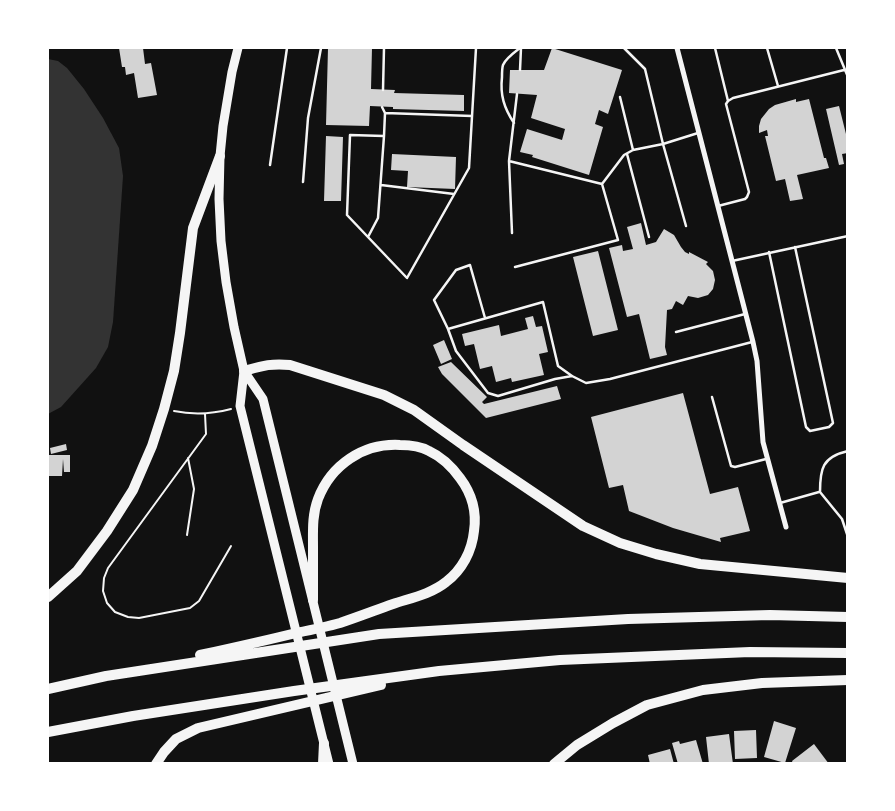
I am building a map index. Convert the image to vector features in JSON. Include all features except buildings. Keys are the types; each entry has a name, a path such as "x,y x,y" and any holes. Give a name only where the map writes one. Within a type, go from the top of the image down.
{"highway":[{"path":"48,597 77,571 107,531 128,498 152,446 174,371 193,228 220,156"},
{"path":"244,371 277,363 290,365 384,395 414,410 582,526 620,543 700,564 848,578"},
{"path":"48,689 340,623 429,592 444,584 463,564 474,538 474,509 471,497 455,470 430,451 413,445 390,444 368,449 342,464 323,486 313,516 313,600"},
{"path":"106,676 379,634 628,620 770,615 848,617"},
{"path":"48,732 143,714 440,671 570,659 750,652 848,653"},
{"path":"156,764 176,739 198,728 440,671"},
{"path":"554,764 577,745 647,705 702,690 762,683 848,680"},
{"path":"323,764 324,743"}],"main road":[{"path":"238,48 224,116 220,156 219,199 221,241 230,309 244,371 240,406 329,764"},
{"path":"244,371 263,399 353,764"}],"street":[{"path":"677,48 753,342 757,361 763,442 786,527"}],"lane":[{"path":"270,165 287,48"},
{"path":"303,182 308,118 321,48"},
{"path":"382,90 384,48"},
{"path":"384,136 350,135 347,215 407,278 469,168 476,48"},
{"path":"520,70 521,48"},
{"path":"514,123 507,114 503,101 501,87 503,64 521,48"},
{"path":"624,48 645,69 663,144 686,226"},
{"path":"715,48 728,101 726,104 749,192 745,200 718,206"},
{"path":"767,48 778,86"},
{"path":"836,48 848,77"},
{"path":"728,101 732,98 844,70"},
{"path":"512,233 509,161 517,94"},
{"path":"620,97 633,150"},
{"path":"368,237 378,218 385,113 382,107"},
{"path":"385,113 472,116"},
{"path":"602,184 624,155 633,150 663,144 699,133"},
{"path":"627,154 649,237"},
{"path":"509,161 602,184"},
{"path":"515,267 618,240 602,184"},
{"path":"380,186 454,194"},
{"path":"732,261 848,236"},
{"path":"769,252 806,427 810,431 829,427 833,423 796,247"},
{"path":"485,318 470,264 456,270 434,300 456,351 488,393 498,396 555,379 572,376"},
{"path":"448,330 543,302 558,366 586,383 610,379 753,342"},
{"path":"676,332 746,314"},
{"path":"712,397 731,466 735,467 768,459"},
{"path":"848,452 834,455 826,463 820,475 820,492 842,519 848,537"},
{"path":"780,503 820,492"}],"path":[{"path":"164,409 192,414 206,414 240,406"},
{"path":"206,414 206,434 108,568 104,578 103,591 108,603 115,612 128,617 139,618 190,608 199,601 231,546"},
{"path":"187,535 194,489 188,458"}],"shaded area":[{"path":"48,59 58,61 67,68 84,89 103,118 119,148 123,176 113,322 108,347 96,368 61,407 48,414"}]}
